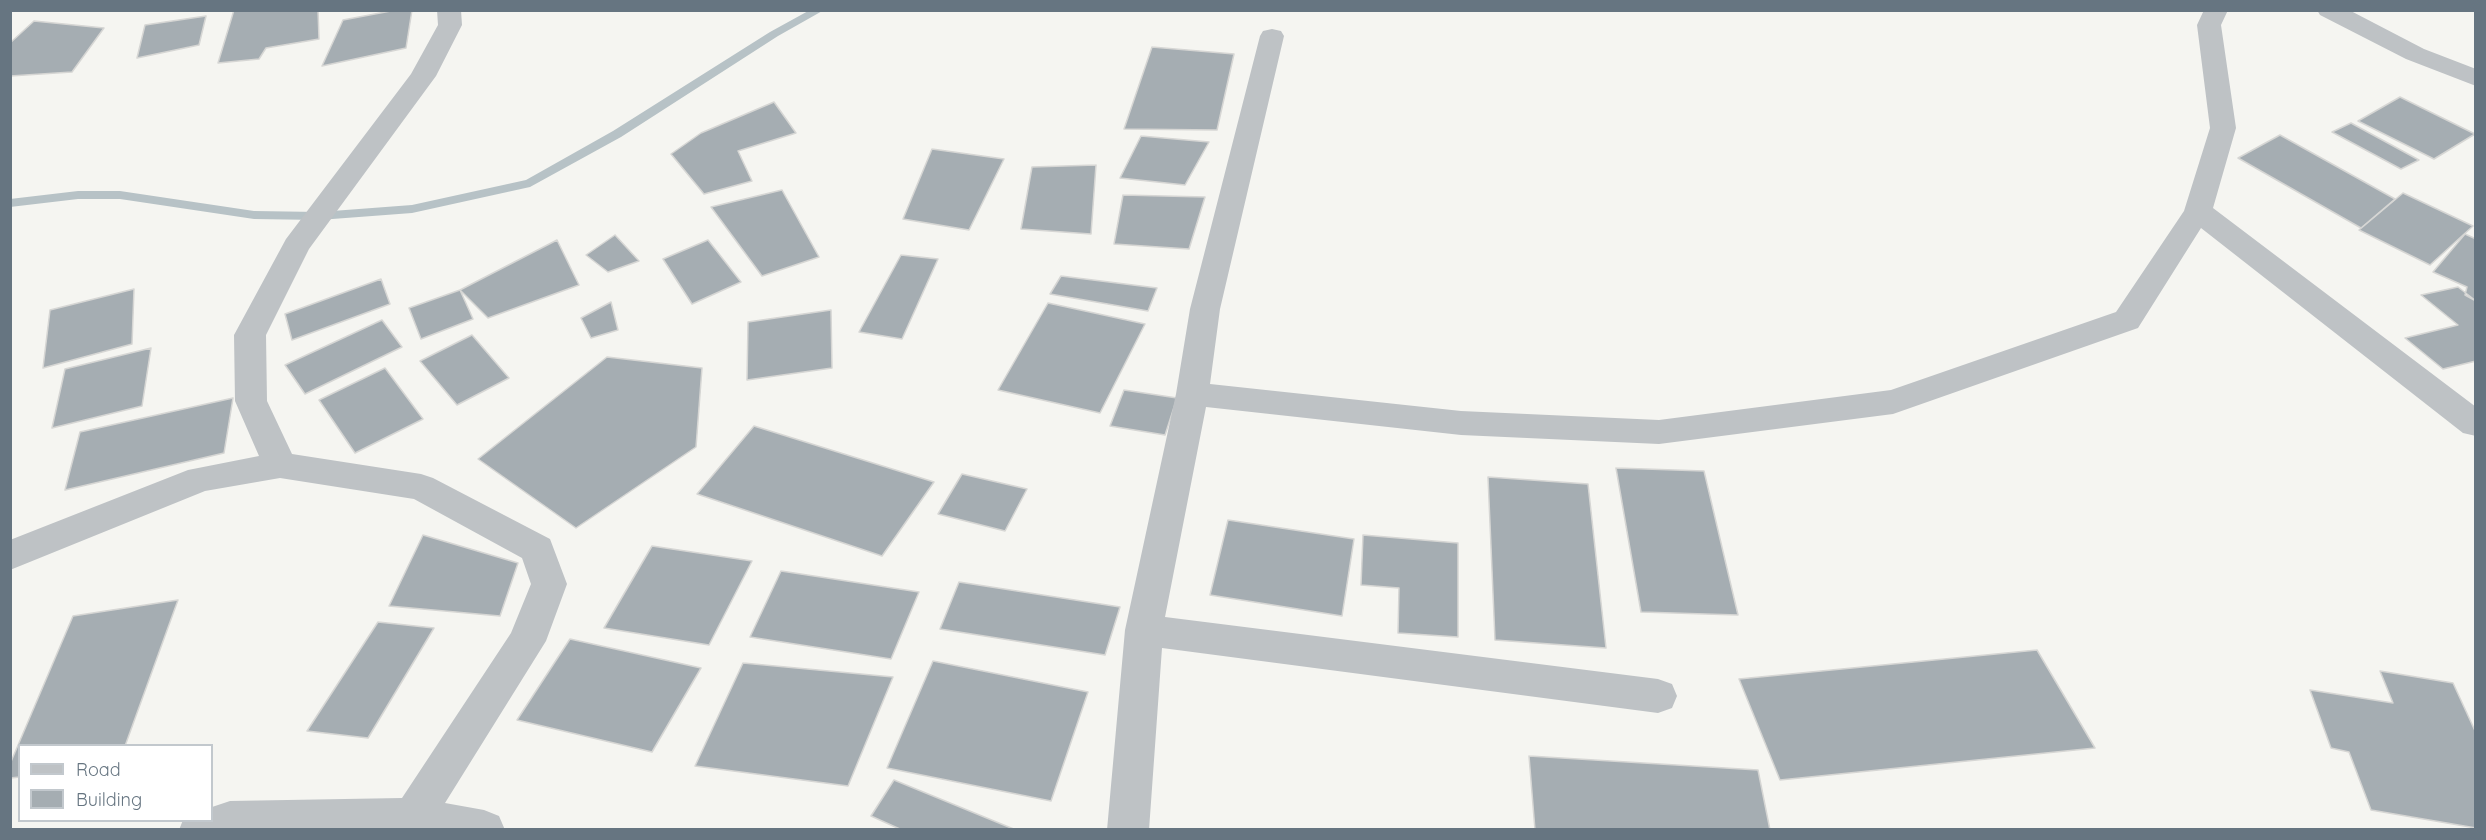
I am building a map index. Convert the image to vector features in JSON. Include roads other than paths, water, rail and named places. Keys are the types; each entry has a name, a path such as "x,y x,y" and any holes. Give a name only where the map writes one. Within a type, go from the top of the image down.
{"street":[{"path":"280,465 251,400 250,334 296,246 423,76 450,25 449,10"},
{"path":"1192,394 1461,423 1659,432 1893,402 2127,320 2198,211 2223,128 2209,25 2216,10"},
{"path":"2329,10 2415,54 2475,78"},
{"path":"1128,830 1144,630 1192,394 1205,309 1272,36"},
{"path":"2198,211 2475,424"},
{"path":"10,556 200,479 280,465 421,488 537,549 549,584 527,640 413,817"},
{"path":"1144,630 1658,696"},
{"path":"200,830 230,820 413,817 484,830"}],"waterway":[{"path":"10,203 78,195 120,195 254,215 319,216 412,209 530,183 617,134 774,34 819,10"}]}
